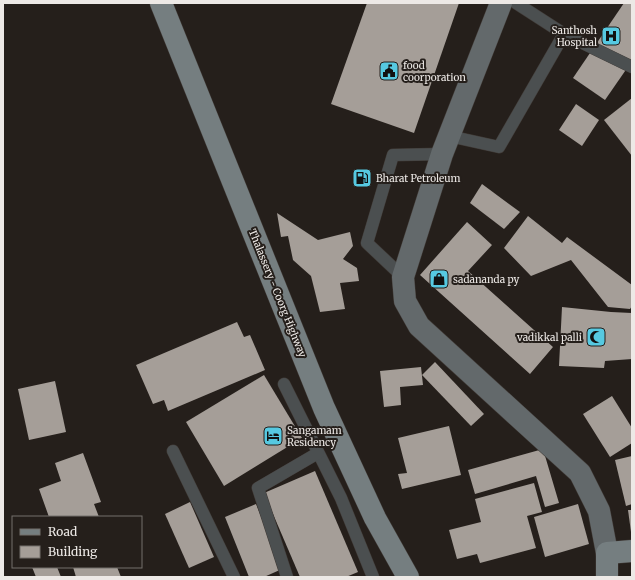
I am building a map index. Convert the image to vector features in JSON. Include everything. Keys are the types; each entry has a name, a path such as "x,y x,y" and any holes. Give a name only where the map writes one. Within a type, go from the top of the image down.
{"main road":[{"name":"Thalassery - Coorg Highway","path":"161,3 324,408 375,518 408,577"},
{"path":"501,3 446,145 403,278 405,301 419,326 580,473 599,511 607,553 607,577"},
{"path":"607,553 632,551"}],"lane":[{"path":"516,3 564,34 632,67"},
{"path":"403,278 367,243 393,155 446,145 499,148 564,34"},
{"path":"284,384 341,498 373,577"},
{"path":"173,451 234,577"},
{"path":"286,577 258,488 318,453"}],"building":[{"name":"food coorporation","path":"367,3 459,3 414,133 331,104"},
{"path":"624,3 632,3 632,61 605,100 573,78"},
{"path":"632,98 632,156 604,120"},
{"path":"576,104 599,120 582,146 559,130"},
{"path":"482,184 520,212 504,229 470,203"},
{"path":"277,213 318,240 350,232 353,246 343,259 357,268 359,281 340,283 345,309 320,312 311,276 293,260 288,236 281,237"},
{"path":"528,216 562,243 567,237 632,285 632,306 630,309 608,307 571,260 531,276 504,248"},
{"path":"467,222 492,245 468,271 553,347 530,374 420,275"},
{"name":"vadikkal palli","path":"562,307 632,313 632,359 605,361 604,368 559,366"},
{"path":"237,322 244,337 250,335 265,370 168,411 164,400 153,404 136,365"},
{"path":"435,362 484,414 471,426 422,375"},
{"path":"421,367 423,385 400,387 401,405 384,407 380,371"},
{"path":"264,375 302,438 224,486 186,422"},
{"path":"55,381 66,432 29,440 18,389"},
{"path":"612,396 632,428 632,443 610,457 583,414"},
{"path":"449,426 461,475 402,489 398,474 407,473 398,438"},
{"path":"543,449 559,503 545,507 536,476 475,494 468,470"},
{"path":"83,453 101,502 94,504 99,516 49,516 39,489 61,481 55,463"},
{"path":"632,456 632,504 626,506 615,460"},
{"path":"315,471 358,572 346,577 300,577 264,493"},
{"path":"534,483 542,512 527,516 536,548 480,563 477,554 457,559 449,530 481,522 475,499"},
{"path":"190,502 214,557 189,568 165,514"},
{"path":"256,504 282,569 264,577 249,577 225,517"},
{"path":"578,504 589,544 545,557 534,517"},
{"path":"628,510 632,510 632,532 631,532"},
{"path":"32,568 57,568 61,577 36,577"},
{"path":"73,568 117,568 121,577 76,577"}],"place":[{"name":"Santhosh Hospital","path":"611,36"},
{"name":"food coorporation","path":"389,71"},
{"name":"Bharat Petroleum","path":"362,178"},
{"name":"sadananda py","path":"439,279"},
{"name":"vadikkal palli","path":"596,337"},
{"name":"Sangamam Residency","path":"273,436"}]}
